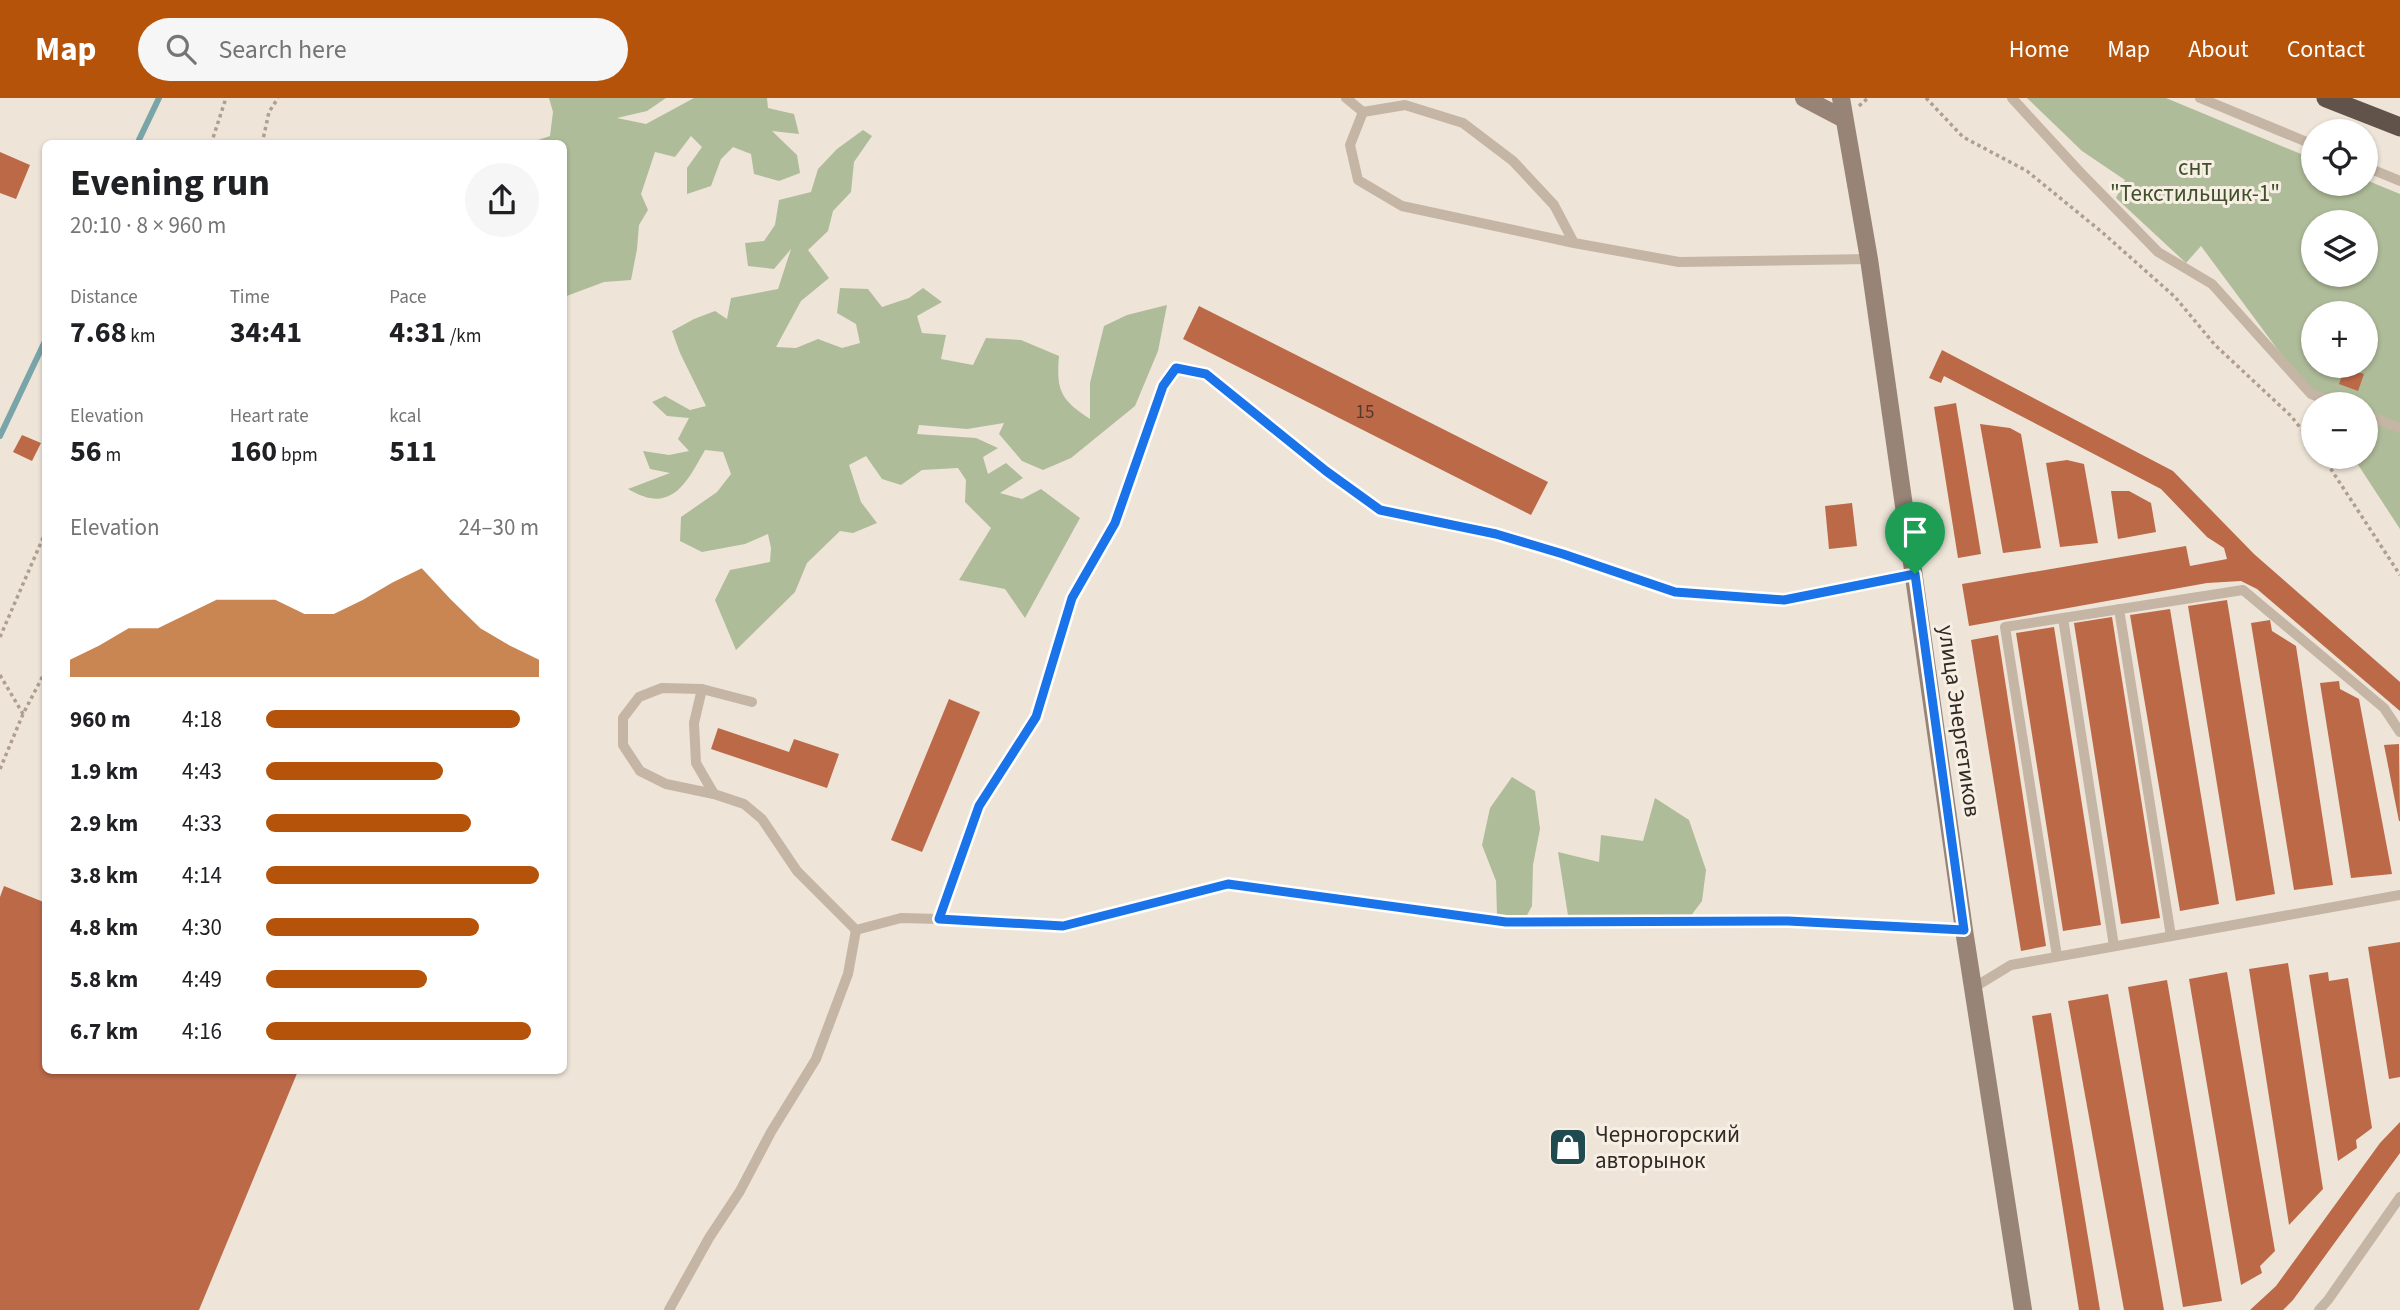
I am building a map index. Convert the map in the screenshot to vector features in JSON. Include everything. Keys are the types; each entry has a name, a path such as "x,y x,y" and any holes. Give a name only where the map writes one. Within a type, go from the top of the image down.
{"highway":[{"path":"2326,98 2400,127"}],"main road":[{"path":"1804,98 1844,119"},
{"name":"улица Энергетиков","path":"1841,98 1869,258 1964,930 2023,1310"}],"lane":[{"path":"1346,98 1363,111 1405,105 1463,123 1513,161 1555,205 1574,243"},
{"path":"2012,98 2158,252 2212,284 2309,392"},
{"path":"2200,98 2301,140"},
{"path":"1363,111 1350,145 1358,180 1402,206 1574,243 1679,262 1869,258"},
{"path":"2378,172 2400,181"},
{"path":"2378,420 2400,428"},
{"path":"2057,956 2005,626 2243,590 2384,708 2400,732"},
{"path":"2119,609 2171,936"},
{"path":"2063,618 2114,946"},
{"path":"752,702 702,689 662,688 639,697 623,718 623,745 640,771 666,784 714,794 744,804 762,819 797,871 856,930"},
{"path":"702,689 694,723 696,763 714,794"},
{"path":"1973,988 2011,965 2400,895"},
{"path":"856,930 901,918 939,919"},
{"path":"669,1310 816,1059 848,974 856,930"},
{"path":"2319,1310 2400,1197"}],"path":[{"path":"212,140 226,98"},
{"path":"263,140 269,112 278,98"},
{"path":"1926,98 1962,137 2027,172 2104,233 2175,298 2215,345 2291,415 2301,428"},
{"path":"1915,574 1784,600 1675,592 1507,538 1380,510 1326,471 1206,374 1176,368 1163,386 1115,523 1072,598 1036,717 979,806 939,919 1063,926 1228,884 1506,922 1788,921 1964,930"},
{"path":"2331,469 2400,575"},
{"path":"0,637 42,540"},
{"path":"0,675 23,714"},
{"path":"0,769 42,678"}],"green space":[{"path":"549,98 666,98 647,111 617,118 646,124 694,98 767,98 768,108 794,114 799,134 772,131 797,155 800,173 779,181 754,174 751,154 733,147 721,159 711,186 687,194 687,168 702,147 691,136 675,157 655,152 641,194 648,210 639,225 631,280 604,282 567,296 567,140 538,140 550,136 553,112"},
{"name":"снт \"Текстильщик-1\"","path":"2027,98 2166,98 2301,154 2301,196 2378,196 2378,185 2400,194 2400,529 2361,469 2378,469 2378,392 2309,392 2201,246 2186,263 2116,198 2125,180 2082,151"},
{"path":"863,130 872,136 854,162 851,192 833,211 828,231 808,250 829,278 801,301 776,347 796,348 818,339 842,348 860,343 856,324 837,313 840,288 868,289 882,307 909,298 923,288 942,302 917,316 922,333 946,335 941,359 973,365 986,338 1021,340 1059,356 1058,378 1063,394 1072,406 1090,419 1090,383 1104,326 1127,315 1167,305 1158,351 1135,406 1071,458 1043,470 1022,461 999,434 1004,423 967,429 919,425 917,434 976,438 998,448 983,457 988,474 1006,463 1023,478 1000,493 1022,499 1041,489 1080,518 1025,618 1005,589 959,580 991,528 965,502 966,480 958,468 922,470 901,485 882,479 866,456 849,465 861,502 877,523 853,533 840,531 807,563 795,592 736,650 715,600 730,570 770,562 768,534 745,544 702,552 680,541 681,517 717,492 731,474 723,452 705,450 684,484 666,497 656,499 628,489 670,473 650,469 643,451 669,455 689,451 678,439 689,418 667,416 652,402 665,396 690,410 706,406 672,331 715,311 727,319 731,298 778,289 791,249 774,269 748,266 745,243 764,241 775,225 779,200 811,192 818,169 837,149"},
{"path":"1512,777 1535,791 1540,829 1533,865 1532,906 1522,924 1497,914 1496,881 1482,845 1490,808"},
{"path":"1655,798 1689,820 1706,870 1702,901 1687,921 1569,922 1558,852 1599,862 1601,835 1643,841"}],"building":[{"path":"0,152 30,165 16,199 0,193"},
{"path":"1199,306 1548,482 1531,515 1183,339"},
{"path":"1942,350 2173,471 2254,554 2400,682 2400,711 2257,589 2241,581 2207,583 1969,626 1962,584 2186,546 2190,566 2227,559 2224,548 2207,537 2161,489 1944,376 1941,383 1929,378"},
{"path":"2341,378 2363,378 2358,391 2339,384"},
{"path":"1956,403 1981,554 1958,558 1934,407"},
{"path":"1980,424 2010,428 2021,434 2041,548 2003,553"},
{"path":"22,435 41,443 32,461 13,452"},
{"path":"2067,460 2084,464 2098,543 2060,547 2046,463"},
{"path":"2111,491 2129,491 2151,503 2156,532 2118,539"},
{"path":"1852,503 1857,546 1829,549 1825,506"},
{"path":"2227,600 2275,894 2236,901 2188,606"},
{"path":"2170,609 2219,904 2180,911 2130,615"},
{"path":"2112,617 2160,918 2121,924 2074,623"},
{"path":"2270,620 2272,631 2296,646 2333,885 2294,890 2251,623"},
{"path":"2054,627 2101,925 2063,931 2016,633"},
{"path":"1998,635 2046,946 2021,951 1971,640"},
{"path":"2339,681 2340,689 2359,699 2392,874 2351,878 2320,683"},
{"path":"949,699 980,712 922,852 891,840"},
{"path":"718,728 789,752 794,739 839,754 827,788 711,749"},
{"path":"2399,744 2400,821 2384,745"},
{"path":"4,886 42,901 42,1074 297,1074 199,1310 0,1310 0,897"},
{"path":"2400,942 2400,1077 2389,1079 2368,947"},
{"path":"2288,963 2323,1189 2289,1225 2249,969"},
{"path":"2227,972 2275,1251 2260,1266 2262,1273 2241,1285 2189,979"},
{"path":"2328,972 2329,981 2348,978 2372,1128 2356,1140 2357,1148 2338,1161 2309,975"},
{"path":"2167,980 2222,1301 2183,1307 2128,987"},
{"path":"2108,994 2164,1310 2124,1310 2068,1001"},
{"path":"2051,1013 2100,1310 2079,1310 2032,1016"},
{"path":"2400,1122 2400,1153 2293,1300 2283,1310 2250,1310 2276,1286 2380,1143"}],"waterway":[{"path":"139,140 159,98"},
{"path":"0,436 42,347"}],"place":[{"name":"Черногорский авторынок","path":"1568,1147"}],"route":[{"path":"1176,368 1206,374 1326,471 1380,510 1496,534 1675,592 1784,600 1915,574 1964,930 1788,921 1506,922 1228,884 1063,926 939,919 979,806 1036,717 1072,598 1115,523 1163,386 1176,368"}]}
